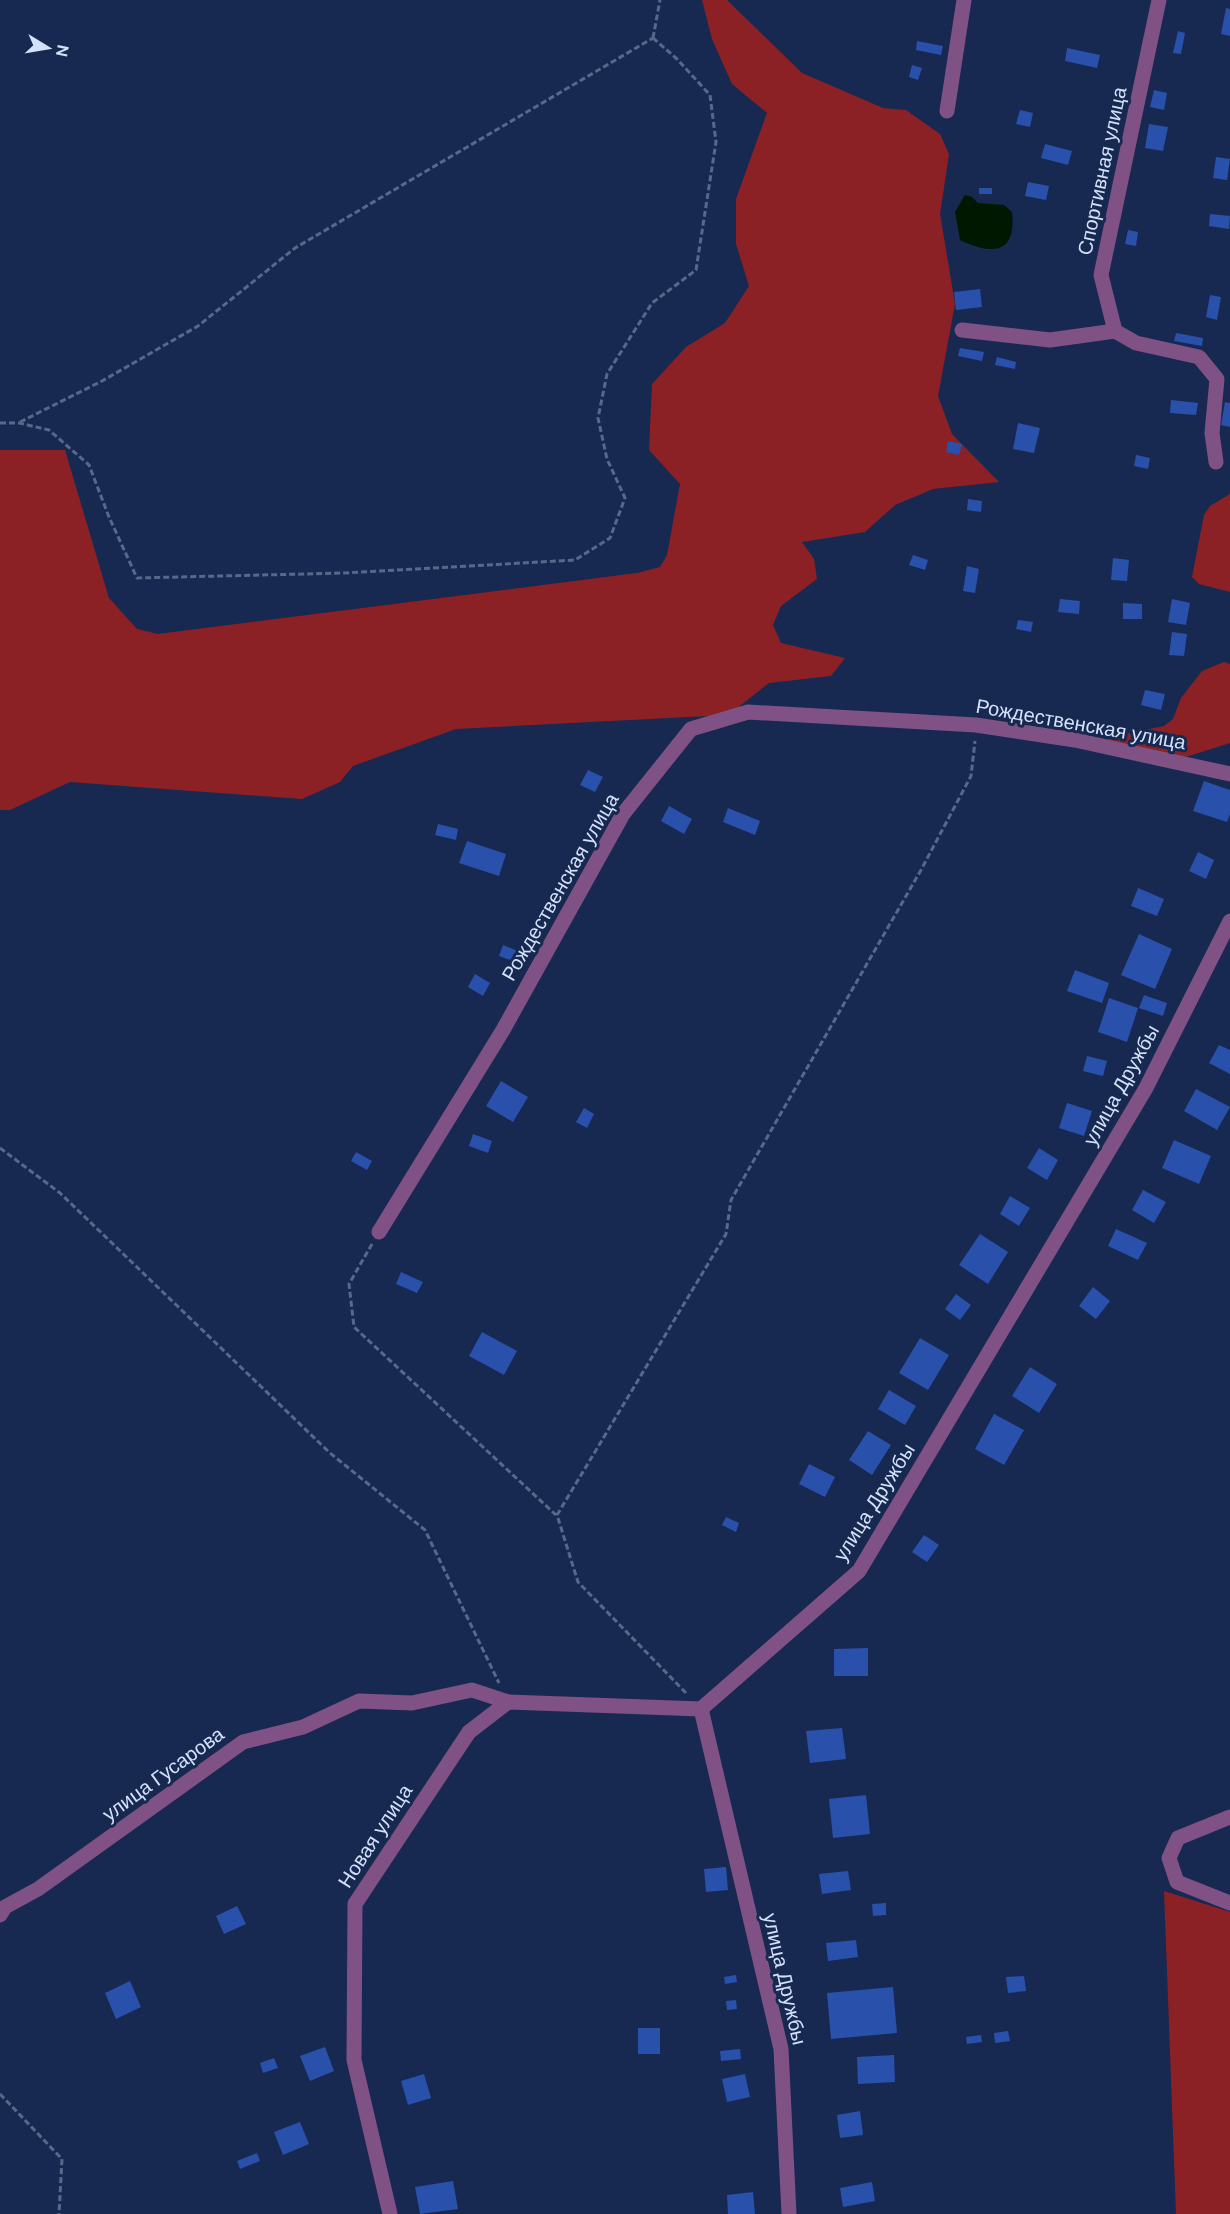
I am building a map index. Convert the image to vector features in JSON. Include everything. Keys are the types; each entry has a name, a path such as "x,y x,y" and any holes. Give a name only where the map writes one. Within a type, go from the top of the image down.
{"street":[{"path":"947,111 964,0"},
{"name":"Спортивная улица","path":"1115,331 1101,275 1159,0"},
{"path":"962,330 1050,340 1115,331 1136,343 1199,357 1217,379 1212,433 1216,462"},
{"name":"Рождественская улица","path":"380,1232 503,1030 623,814 691,729 748,712 976,725 1075,740 1230,774"},
{"name":"улица Дружбы","path":"789,2214 781,2049 701,1709 859,1571 1146,1088 1230,921"},
{"name":"улица Гусарова","path":"0,1916 5,1907 38,1890 243,1742 303,1727 358,1701 412,1703 472,1690 508,1702"},
{"path":"508,1702 701,1709"},
{"name":"Новая улица","path":"390,2214 354,2060 355,1904 469,1732 508,1702"},
{"path":"1230,1817 1178,1838 1169,1858 1177,1882 1230,1903"}],"path":[{"path":"654,38 660,0"},
{"path":"20,423 102,381 198,326 295,248 654,38"},
{"path":"0,423 20,423 49,430 89,465 109,517 137,578 345,573 575,560 610,538 625,498 607,459 598,418 607,374 652,303 696,270 710,185 716,142 710,95 654,38"},
{"path":"557,1515 726,1234 732,1200 921,870 966,786 971,776 976,725"},
{"path":"0,1149 60,1193 330,1453 425,1530 508,1702"},
{"path":"380,1232 349,1284 354,1326 557,1515 578,1582 701,1709"},
{"path":"0,2094 62,2159 59,2214"}],"shaded area":[{"path":"702,0 727,0 802,73 883,108 906,110 940,134 949,154 940,214 955,304 938,396 952,434 999,482 933,489 895,505 865,532 802,542 814,559 817,579 781,606 773,625 781,643 845,658 831,676 769,683 728,715 456,729 353,766 340,782 302,799 70,782 10,810 0,810 0,450 65,450 109,598 137,629 158,634 637,573 660,567 667,555 680,484 649,450 652,384 686,347 725,323 749,286 736,244 736,199 767,113 732,84 712,39"},
{"path":"965,195 972,197 978,203 1004,205 1012,212 1010,237 1006,244 991,249 960,240 955,212"},
{"path":"1230,494 1230,592 1199,584 1192,577 1204,515 1210,506"},
{"path":"1224,662 1230,664 1230,743 1157,766 1098,743 1120,735 1164,726 1173,719 1181,698 1202,671"},
{"path":"1164,1891 1230,1912 1230,2214 1176,2214"}],"building":[{"path":"1226,8 1230,9 1230,36 1221,34"},
{"path":"1178,31 1185,33 1181,54 1173,53"},
{"path":"917,41 943,46 941,55 916,50"},
{"path":"1067,48 1100,55 1097,68 1065,61"},
{"path":"912,65 922,68 918,80 909,77"},
{"path":"1154,90 1167,93 1164,110 1150,107"},
{"path":"1020,110 1033,113 1030,127 1016,124"},
{"path":"1149,124 1168,127 1163,151 1145,148"},
{"path":"1045,144 1072,151 1068,165 1041,158"},
{"path":"1216,157 1230,159 1227,180 1213,178"},
{"path":"1028,182 1049,186 1046,200 1025,196"},
{"path":"979,188 992,188 992,194 979,194"},
{"path":"1210,214 1230,216 1229,229 1209,226"},
{"path":"1128,230 1138,232 1136,246 1125,244"},
{"path":"980,289 982,307 956,310 954,292"},
{"path":"1210,295 1221,297 1217,320 1206,317"},
{"path":"1176,333 1203,338 1202,346 1174,341"},
{"path":"960,348 984,352 982,361 958,356"},
{"path":"997,357 1016,362 1015,369 995,365"},
{"path":"1171,400 1198,403 1196,415 1170,413"},
{"path":"1225,402 1230,403 1230,427 1221,425"},
{"path":"1018,423 1040,428 1034,453 1013,449"},
{"path":"948,441 962,444 959,455 946,452"},
{"path":"1136,455 1150,458 1148,469 1134,466"},
{"path":"968,499 982,501 981,512 967,510"},
{"path":"913,555 928,560 925,570 909,565"},
{"path":"1113,558 1129,560 1127,581 1111,580"},
{"path":"967,566 979,569 975,593 963,591"},
{"path":"1060,599 1080,601 1079,614 1058,612"},
{"path":"1172,599 1190,603 1186,625 1168,622"},
{"path":"1123,603 1142,604 1142,619 1123,619"},
{"path":"1018,620 1033,622 1031,632 1016,629"},
{"path":"1172,632 1187,634 1184,656 1169,655"},
{"path":"1145,690 1165,694 1161,710 1141,705"},
{"path":"588,770 603,777 595,792 580,785"},
{"path":"1204,781 1230,790 1230,814 1227,822 1193,811"},
{"path":"669,806 692,819 684,834 661,821"},
{"path":"728,808 760,821 755,835 723,822"},
{"path":"438,824 458,829 456,840 435,835"},
{"path":"467,841 506,854 499,876 459,863"},
{"path":"1198,852 1214,860 1206,879 1189,871"},
{"path":"1138,888 1164,899 1157,916 1131,906"},
{"path":"1139,934 1172,949 1155,989 1121,975"},
{"path":"503,945 520,952 516,962 499,956"},
{"path":"1075,970 1109,983 1102,1003 1067,991"},
{"path":"475,974 490,983 483,996 468,987"},
{"path":"1144,995 1167,1003 1163,1016 1139,1008"},
{"path":"1109,998 1138,1008 1127,1042 1098,1032"},
{"path":"1219,1045 1230,1050 1230,1074 1209,1063"},
{"path":"1087,1056 1107,1061 1103,1076 1083,1071"},
{"path":"501,1081 528,1097 513,1122 486,1106"},
{"path":"1196,1089 1230,1107 1217,1130 1184,1111"},
{"path":"1067,1103 1092,1111 1084,1136 1059,1128"},
{"path":"584,1108 594,1114 587,1128 576,1122"},
{"path":"473,1134 492,1141 488,1153 469,1146"},
{"path":"1174,1140 1211,1156 1199,1184 1162,1168"},
{"path":"1039,1148 1058,1160 1047,1180 1027,1168"},
{"path":"356,1152 372,1161 367,1170 351,1161"},
{"path":"1143,1190 1166,1202 1154,1223 1132,1210"},
{"path":"1010,1196 1030,1208 1019,1226 1000,1214"},
{"path":"1116,1229 1147,1243 1138,1260 1108,1246"},
{"path":"980,1234 1008,1252 988,1284 959,1265"},
{"path":"401,1272 423,1282 417,1293 396,1284"},
{"path":"1093,1287 1110,1301 1096,1319 1079,1306"},
{"path":"956,1294 971,1305 960,1320 945,1309"},
{"path":"482,1332 517,1351 504,1375 469,1356"},
{"path":"920,1338 949,1355 928,1390 899,1373"},
{"path":"1030,1367 1057,1384 1039,1413 1012,1396"},
{"path":"889,1390 916,1406 905,1425 878,1409"},
{"path":"994,1414 1024,1430 1004,1465 975,1449"},
{"path":"868,1431 891,1445 872,1475 849,1460"},
{"path":"809,1464 835,1477 825,1497 799,1484"},
{"path":"726,1517 739,1523 736,1532 722,1525"},
{"path":"924,1535 939,1545 927,1562 912,1552"},
{"path":"868,1648 868,1676 834,1676 834,1649"},
{"path":"842,1728 846,1759 810,1763 806,1731"},
{"path":"866,1795 870,1834 833,1838 829,1799"},
{"path":"726,1867 728,1890 706,1892 704,1869"},
{"path":"848,1871 851,1890 822,1894 819,1874"},
{"path":"886,1903 886,1915 873,1916 872,1904"},
{"path":"237,1906 246,1924 224,1934 216,1916"},
{"path":"856,1940 858,1957 828,1961 826,1943"},
{"path":"736,1975 737,1982 725,1984 724,1977"},
{"path":"1024,1976 1026,1991 1008,1993 1006,1977"},
{"path":"130,1981 141,2007 116,2019 105,1993"},
{"path":"893,1987 897,2033 831,2039 827,1993"},
{"path":"736,2000 737,2009 727,2010 726,2001"},
{"path":"638,2028 660,2028 660,2054 638,2054"},
{"path":"1008,2031 1010,2041 995,2043 994,2033"},
{"path":"981,2035 982,2042 967,2044 966,2037"},
{"path":"325,2047 334,2071 310,2081 300,2056"},
{"path":"740,2049 741,2059 721,2061 720,2051"},
{"path":"894,2055 895,2082 858,2084 857,2057"},
{"path":"274,2058 278,2068 263,2073 260,2063"},
{"path":"424,2074 431,2098 408,2105 401,2081"},
{"path":"745,2074 750,2097 727,2102 722,2079"},
{"path":"860,2111 863,2135 840,2138 837,2115"},
{"path":"300,2122 309,2144 283,2155 274,2132"},
{"path":"257,2153 260,2161 240,2169 237,2161"},
{"path":"453,2181 458,2209 420,2214 415,2187"},
{"path":"872,2182 875,2201 843,2207 840,2188"},
{"path":"753,2192 755,2214 728,2214 727,2195"}]}
